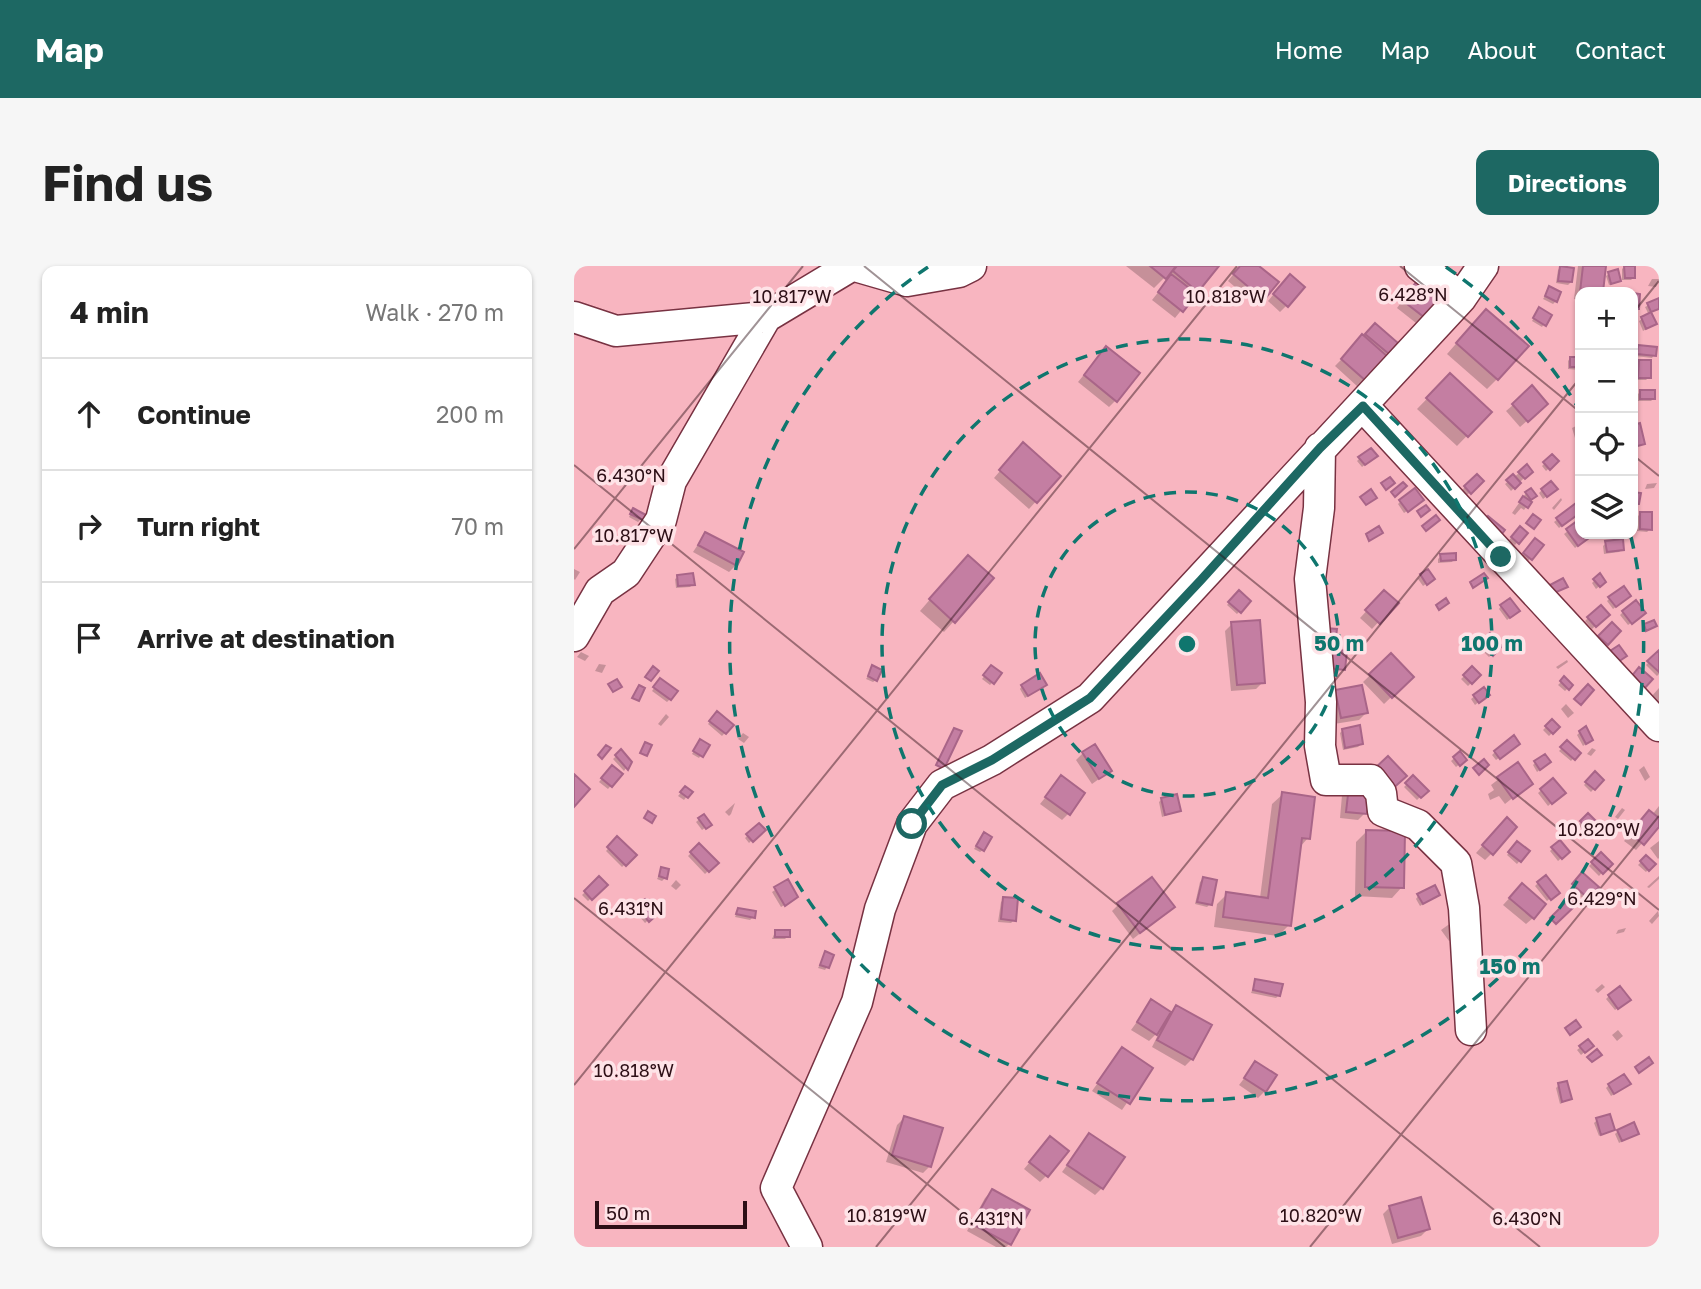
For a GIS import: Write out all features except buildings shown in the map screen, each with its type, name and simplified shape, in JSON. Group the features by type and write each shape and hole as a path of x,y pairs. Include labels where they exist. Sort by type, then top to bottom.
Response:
{"street":[{"path":"574,317 616,331 766,317 853,266 907,281 959,272 971,266"},
{"path":"1420,266 1461,298"},
{"path":"807,1247 776,1188 857,1002 880,909 912,824 942,785 992,760 1090,698 1320,448 1363,406 1461,298 1483,266"},
{"path":"574,636 600,591 626,573 661,520 671,481 766,317"},
{"path":"1363,406 1659,726"},
{"path":"1320,448 1318,508 1310,579 1321,702 1320,746 1326,780 1371,780 1381,793 1383,811 1418,825 1456,863 1468,951 1471,1030"}],"route":[{"path":"912,824 942,785 992,760 1090,698 1320,448 1363,406 1501,557"}]}
